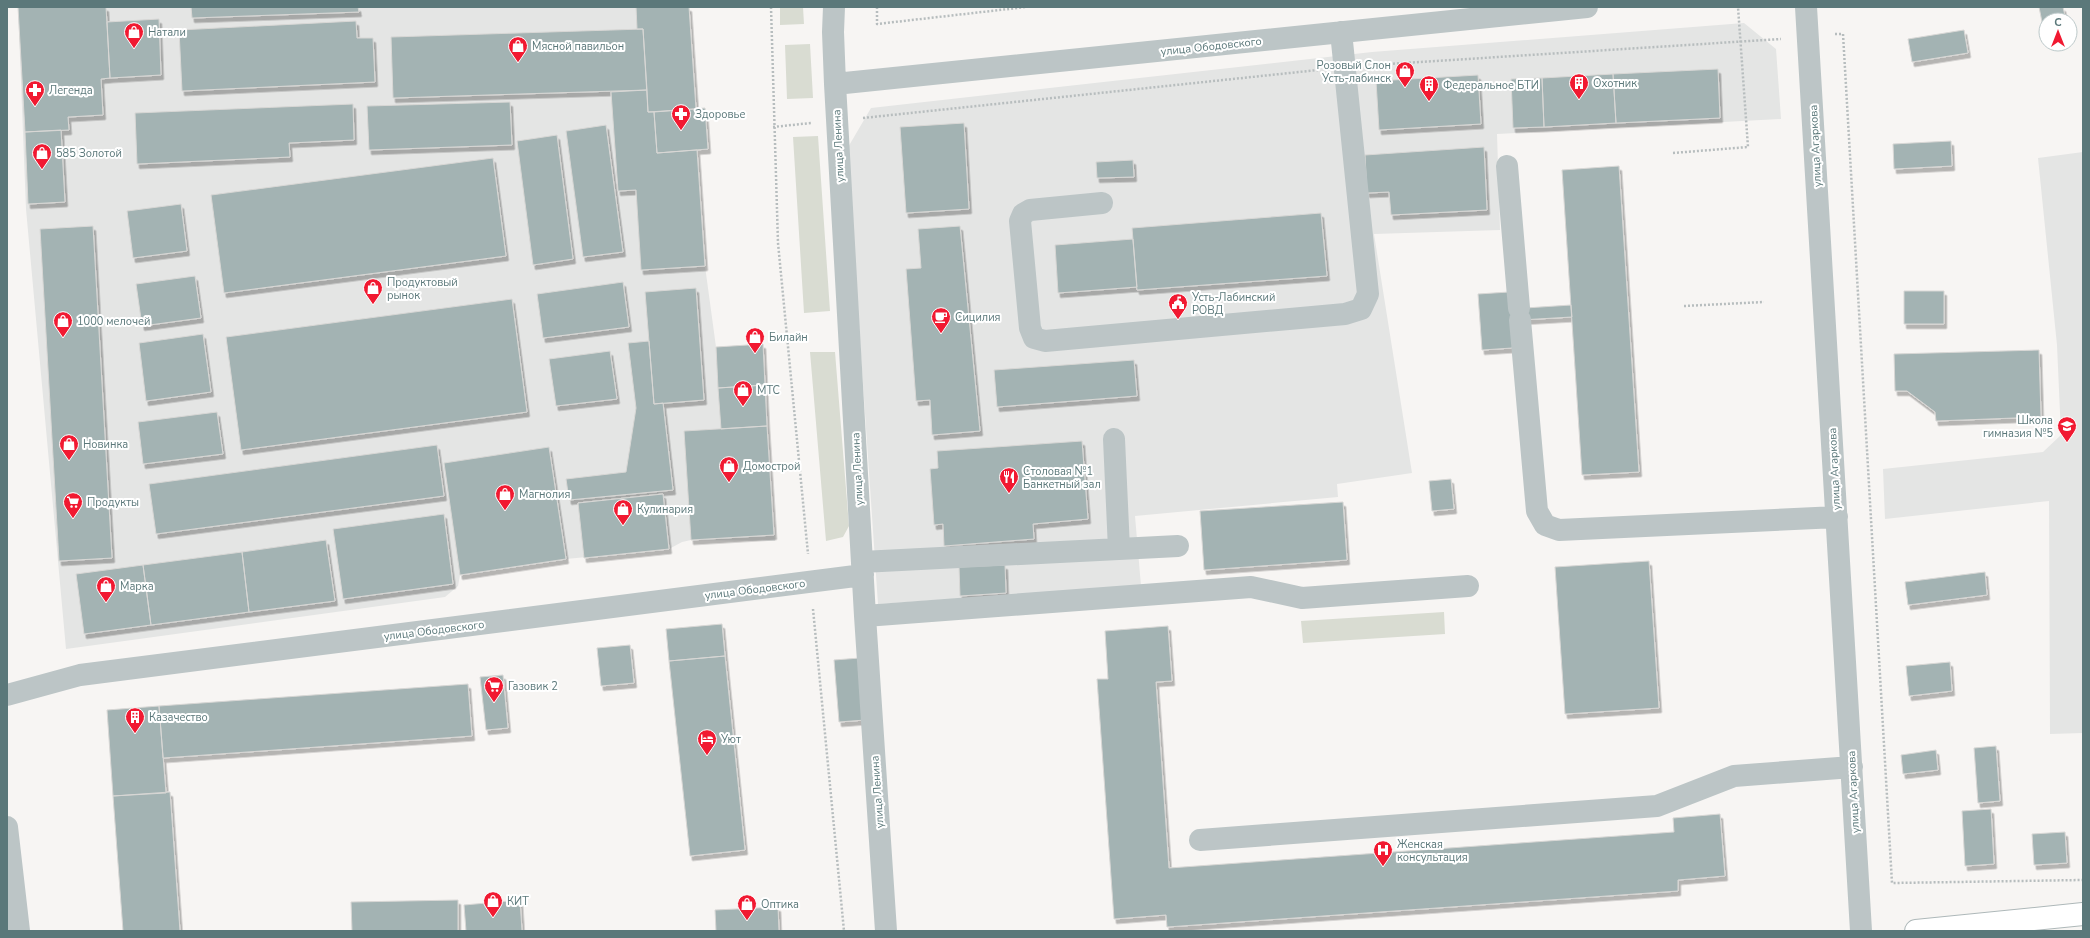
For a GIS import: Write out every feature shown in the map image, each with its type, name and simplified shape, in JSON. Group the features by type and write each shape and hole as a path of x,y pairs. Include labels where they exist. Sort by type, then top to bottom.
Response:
{"main road":[{"path":"1916,931 1959,928 2083,914"}],"street":[{"name":"улица Ленина","path":"834,7 833,32 837,120 865,616 886,931"},
{"name":"улица Ободовского","path":"835,84 1587,7"},
{"name":"улица Агаркова","path":"1806,7 1861,931"},
{"path":"1102,203 1030,210 1023,214 1020,221 1030,328 1034,338 1045,341 1345,314 1360,309 1368,294 1341,32"},
{"path":"1507,166 1537,511 1545,525 1559,530 1837,517"},
{"path":"1114,439 1119,549"},
{"name":"улица Ободовского","path":"7,695 80,675 810,582 863,568 1178,546"},
{"path":"865,616 1251,587 1302,598 1468,586"},
{"path":"1200,840 1643,808 1657,806 1734,776 1852,767"},
{"path":"7,827 19,931"}],"path":[{"path":"771,7 773,127 778,243 844,931"},
{"path":"877,7 877,24 1026,7"},
{"path":"1673,153 1748,147 1738,7"},
{"path":"773,127 1407,61 1740,42 1843,34 1892,883 2083,880"},
{"path":"1684,306 1764,302"}],"shaded area":[{"name":"Продуктовый рынок","path":"18,7 689,7 696,109 705,108 708,149 697,150 705,266 716,347 763,344 775,541 691,540 682,542 669,549 566,559 460,575 458,586 445,597 66,649 26,209"},
{"path":"780,7 803,7 804,24 780,25"},
{"path":"1744,23 1776,49 1781,119 1497,134 1500,230 1374,234 1412,473 1337,484 1338,497 1135,516 1141,586 878,604 847,149 871,108 1372,52"},
{"path":"810,44 813,98 787,99 785,45"},
{"path":"818,136 830,311 804,313 793,137"},
{"name":"Школа гимназия №5","path":"2083,152 2083,733 2050,734 2049,501 1885,519 1883,469 2043,452 2061,435 2057,345 2038,158"},
{"path":"810,352 835,352 849,526 843,537 826,541"},
{"path":"1444,612 1445,634 1303,643 1301,621"}],"building":[{"path":"18,7 106,7 110,78 101,79 103,115 68,117 69,130 25,132"},
{"path":"191,7 358,7 359,12 192,18"},
{"path":"636,7 689,7 696,109 648,112 643,29 637,29"},
{"path":"2039,7 2063,7 2064,12 2040,12"},
{"name":"Натали","path":"159,19 161,75 110,78 107,22"},
{"path":"356,21 357,38 373,38 375,82 182,91 179,30"},
{"name":"Мясной павильон","path":"643,29 647,90 393,98 391,37"},
{"path":"1964,30 1968,53 1912,62 1908,39"},
{"path":"1718,69 1720,118 1616,123 1613,74"},
{"name":"Охотник","path":"1613,74 1616,123 1544,127 1542,78"},
{"name":"Федеральное БТИ","path":"1478,75 1481,124 1379,130 1376,81"},
{"path":"1542,78 1544,127 1513,128 1511,79"},
{"path":"647,90 648,112 654,112 657,153 697,150 705,266 641,270 636,190 618,191 611,92"},
{"path":"510,102 512,145 369,150 367,106"},
{"path":"353,104 354,140 289,143 290,157 137,164 135,113"},
{"name":"Здоровье","path":"705,108 708,149 657,153 654,112"},
{"path":"964,123 969,209 906,213 900,127"},
{"path":"606,125 623,252 583,257 566,131"},
{"path":"61,130 65,202 28,204 25,132"},
{"path":"557,135 573,259 533,265 517,141"},
{"path":"1951,141 1952,166 1894,169 1893,144"},
{"path":"1484,147 1487,210 1391,215 1389,192 1367,193 1365,155"},
{"path":"493,158 506,256 224,293 211,195"},
{"path":"1133,160 1134,177 1097,178 1096,162"},
{"path":"1619,166 1639,472 1582,475 1562,170"},
{"path":"181,204 187,251 133,258 127,211"},
{"path":"1321,213 1327,276 1137,290 1132,228"},
{"path":"93,226 112,558 59,561 40,229"},
{"name":"Сицилия","path":"960,226 980,431 932,435 930,400 916,401 906,269 921,268 918,229"},
{"path":"1133,239 1137,287 1058,293 1055,245"},
{"path":"195,276 201,318 142,326 136,284"},
{"path":"623,282 629,327 543,338 537,294"},
{"path":"696,288 704,400 654,404 645,292"},
{"path":"1904,291 1944,291 1944,324 1904,324"},
{"path":"1509,292 1510,309 1571,305 1572,317 1520,320 1512,348 1482,350 1478,294"},
{"path":"512,299 527,412 241,450 226,337"},
{"path":"203,334 211,392 146,401 139,343"},
{"path":"649,341 654,404 663,403 673,490 569,500 566,479 626,472 636,408 628,343"},
{"path":"763,344 765,385 718,388 716,347"},
{"path":"2039,350 2041,417 1936,421 1935,412 1907,391 1895,391 1894,354"},
{"path":"610,351 617,399 556,406 549,359"},
{"path":"1134,360 1137,396 997,407 994,370"},
{"name":"МТС","path":"765,385 767,426 721,429 718,388"},
{"path":"217,412 223,454 143,464 138,422"},
{"name":"Домострой","path":"767,426 774,535 691,540 684,431"},
{"name":"Столовая №1 Банкетный зал","path":"1082,441 1088,519 1033,524 1034,539 944,546 943,524 934,525 930,469 938,468 937,451"},
{"path":"437,445 444,496 156,534 149,484"},
{"name":"Магнолия","path":"549,447 566,559 460,575 444,463"},
{"path":"1451,479 1454,509 1432,511 1429,481"},
{"name":"Кулинария","path":"663,494 669,549 584,558 578,503"},
{"path":"1343,502 1347,560 1204,570 1200,511"},
{"path":"444,514 453,584 343,599 333,529"},
{"path":"326,540 335,601 249,612 242,552"},
{"path":"242,552 249,612 151,625 143,565"},
{"path":"1649,561 1659,708 1565,714 1555,567"},
{"path":"143,565 151,625 84,634 76,574"},
{"path":"1005,565 1006,593 960,596 959,567"},
{"path":"1985,572 1987,595 1908,605 1905,582"},
{"path":"722,624 725,656 669,661 666,629"},
{"path":"1168,626 1172,681 1156,682 1169,868 1674,832 1673,818 1720,814 1725,876 1678,880 1678,891 1167,927 1166,915 1114,919 1097,679 1108,679 1105,631"},
{"path":"630,645 634,683 601,686 597,648"},
{"name":"Уют","path":"725,656 745,850 690,856 669,661"},
{"path":"860,658 865,720 839,722 834,660"},
{"path":"1950,662 1952,691 1909,696 1906,666"},
{"name":"Газовик 2","path":"503,675 508,728 486,730 480,677"},
{"path":"468,684 472,736 163,758 159,706"},
{"name":"Казачество","path":"159,706 166,793 113,796 107,710"},
{"path":"1996,746 2000,801 1978,803 1974,748"},
{"path":"1936,750 1938,770 1903,774 1901,755"},
{"path":"170,792 180,931 123,931 113,796"},
{"path":"1991,809 1994,864 1965,866 1962,811"},
{"path":"2065,832 2067,863 2034,865 2032,834"},
{"path":"458,900 458,931 352,931 351,902"},
{"name":"КИТ","path":"520,900 522,931 466,931 464,905"},
{"name":"Оптика","path":"778,907 779,931 716,931 715,910"}],"place":[{"name":"Натали","path":"134,49"},
{"name":"Мясной павильон","path":"518,63"},
{"name":"Розовый Слон Усть-лабинск","path":"1405,88"},
{"name":"Охотник","path":"1579,100"},
{"name":"Федеральное БТИ","path":"1429,102"},
{"name":"Легенда","path":"35,107"},
{"name":"Здоровье","path":"681,131"},
{"name":"585 Золотой","path":"42,170"},
{"name":"Продуктовый рынок","path":"373,305"},
{"name":"Усть-Лабинский РОВД","path":"1178,320"},
{"name":"Сицилия","path":"941,334"},
{"name":"1000 мелочей","path":"63,338"},
{"name":"Билайн","path":"755,354"},
{"name":"МТС","path":"743,407"},
{"name":"Школа гимназия №5","path":"2067,443"},
{"name":"Новинка","path":"69,461"},
{"name":"Домострой","path":"729,483"},
{"name":"Столовая №1 Банкетный зал","path":"1009,494"},
{"name":"Магнолия","path":"505,511"},
{"name":"Продукты","path":"73,519"},
{"name":"Кулинария","path":"623,526"},
{"name":"Марка","path":"106,603"},
{"name":"Газовик 2","path":"494,703"},
{"name":"Казачество","path":"135,734"},
{"name":"Уют","path":"707,756"},
{"name":"Женская консультация","path":"1383,867"},
{"name":"КИТ","path":"493,918"},
{"name":"Оптика","path":"747,921"}]}
